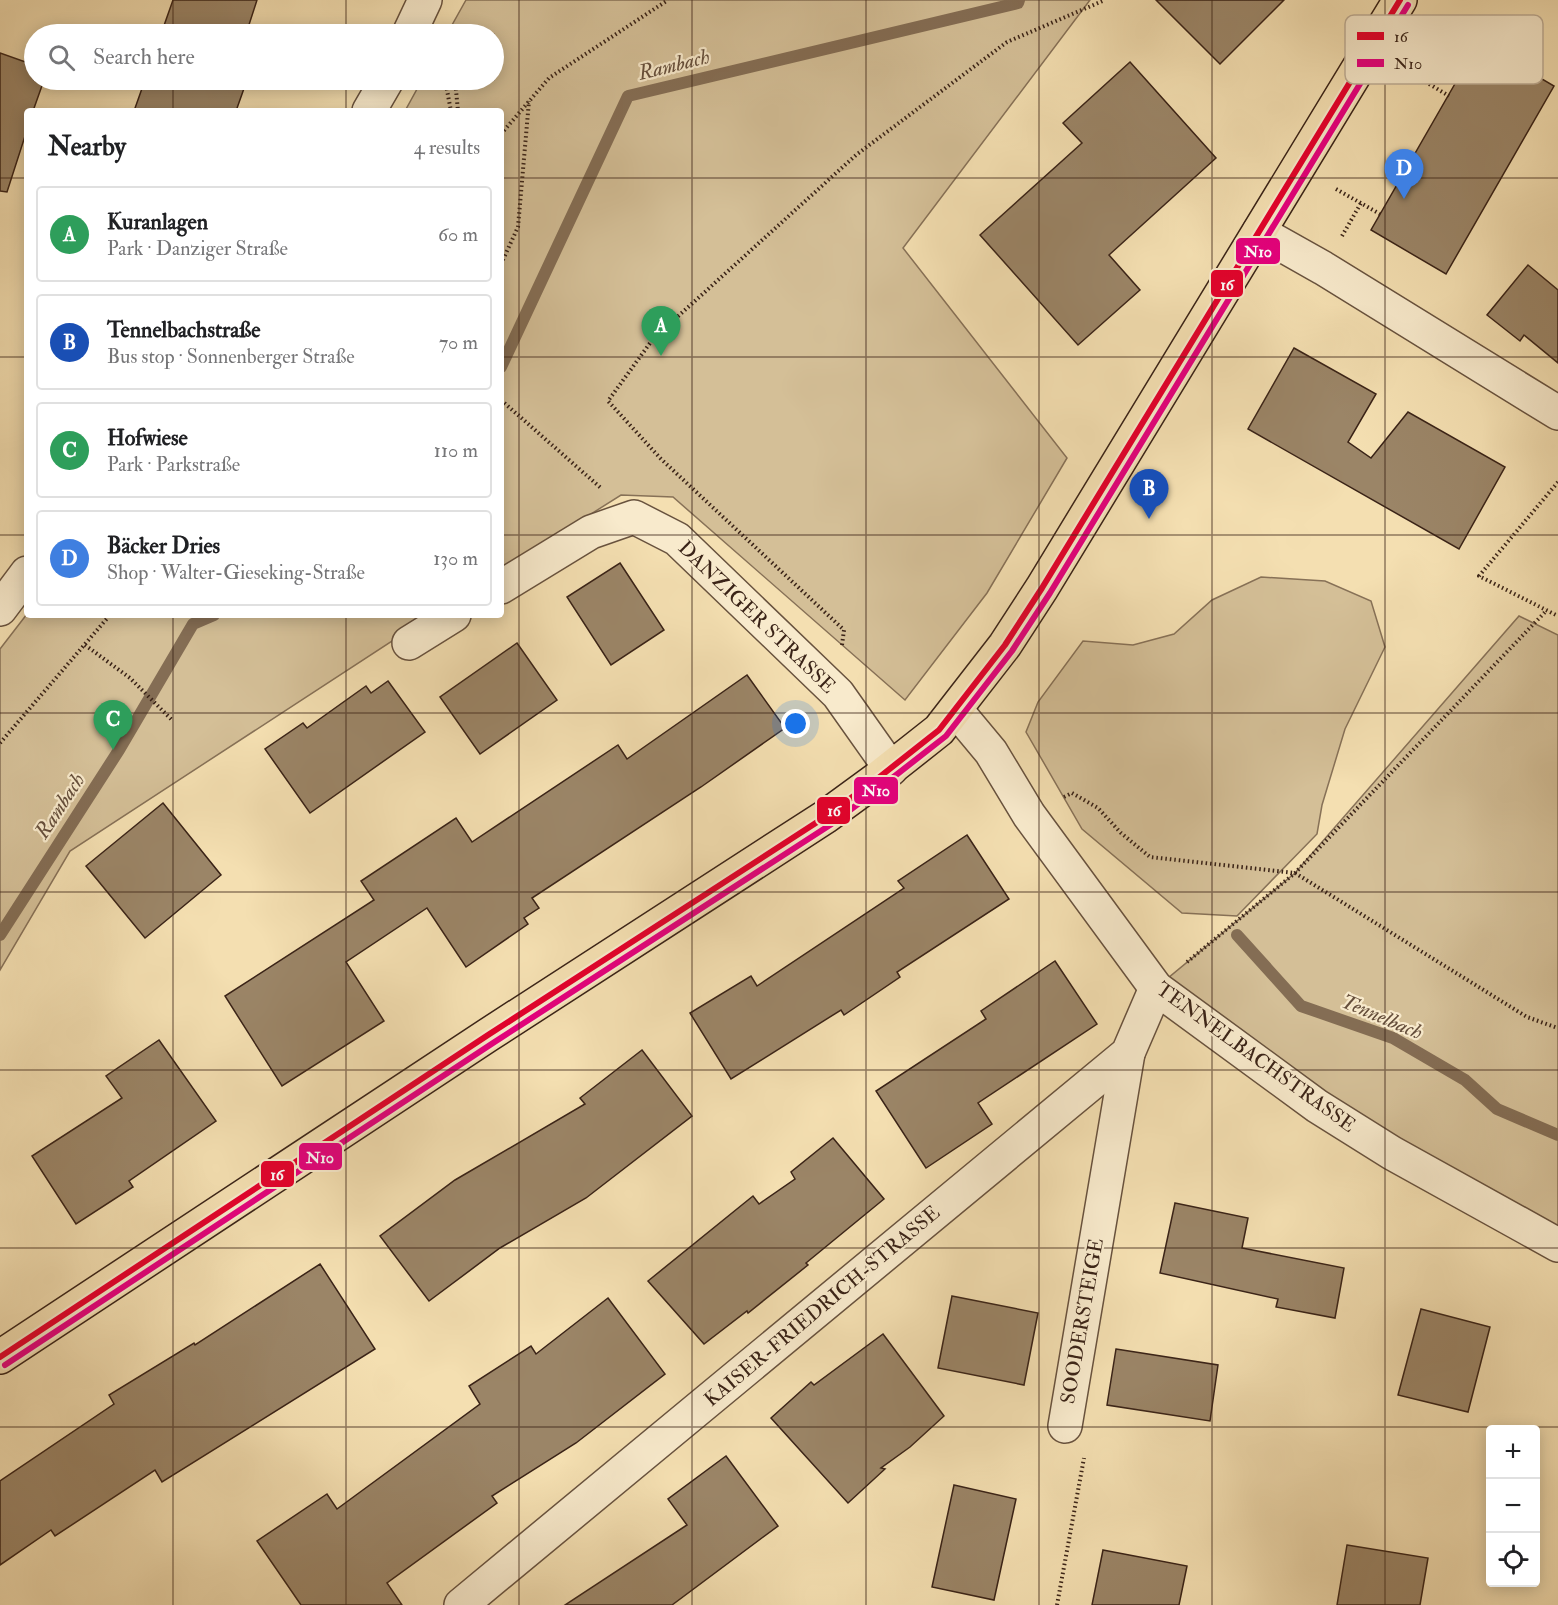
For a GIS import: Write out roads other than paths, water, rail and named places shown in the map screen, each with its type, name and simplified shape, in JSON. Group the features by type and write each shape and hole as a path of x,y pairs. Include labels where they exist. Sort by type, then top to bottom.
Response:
{"main road":[{"path":"1391,15 1400,0"},
{"path":"0,1357 488,1035 825,818 939,730 1005,645 1042,588 1349,84"}],"street":[{"path":"414,24 425,0"},
{"path":"371,108 381,90"},
{"path":"1259,232 1333,274 1558,413"},
{"name":"DANZIGER STRASSE","path":"504,585 591,532 634,517 677,539 838,694 891,769"},
{"path":"0,609 24,577"},
{"path":"409,643 449,618"},
{"name":"TENNELBACHSTRASSE","path":"956,710 991,752 1029,815 1156,987 1317,1106 1392,1153 1558,1245"},
{"name":"KAISER-FRIEDRICH-STRASSE","path":"461,1605 1128,1053 1156,987"},
{"name":"SOODERSTEIGE","path":"1065,1425 1128,1053"}],"waterway":[{"name":"Rambach","path":"504,361 628,96 1018,3 1019,0"},
{"name":"Rambach","path":"0,935 119,750 193,624 207,618"},
{"name":"Tennelbach","path":"1237,935 1301,1006 1393,1038 1465,1080 1497,1109 1558,1135"}],"place":[{"name":"Bäcker Dries","path":"1404,199"},
{"name":"Kuranlagen","path":"661,356"},
{"name":"Tennelbachstraße","path":"1149,519"},
{"name":"Hofwiese","path":"113,750"}]}
